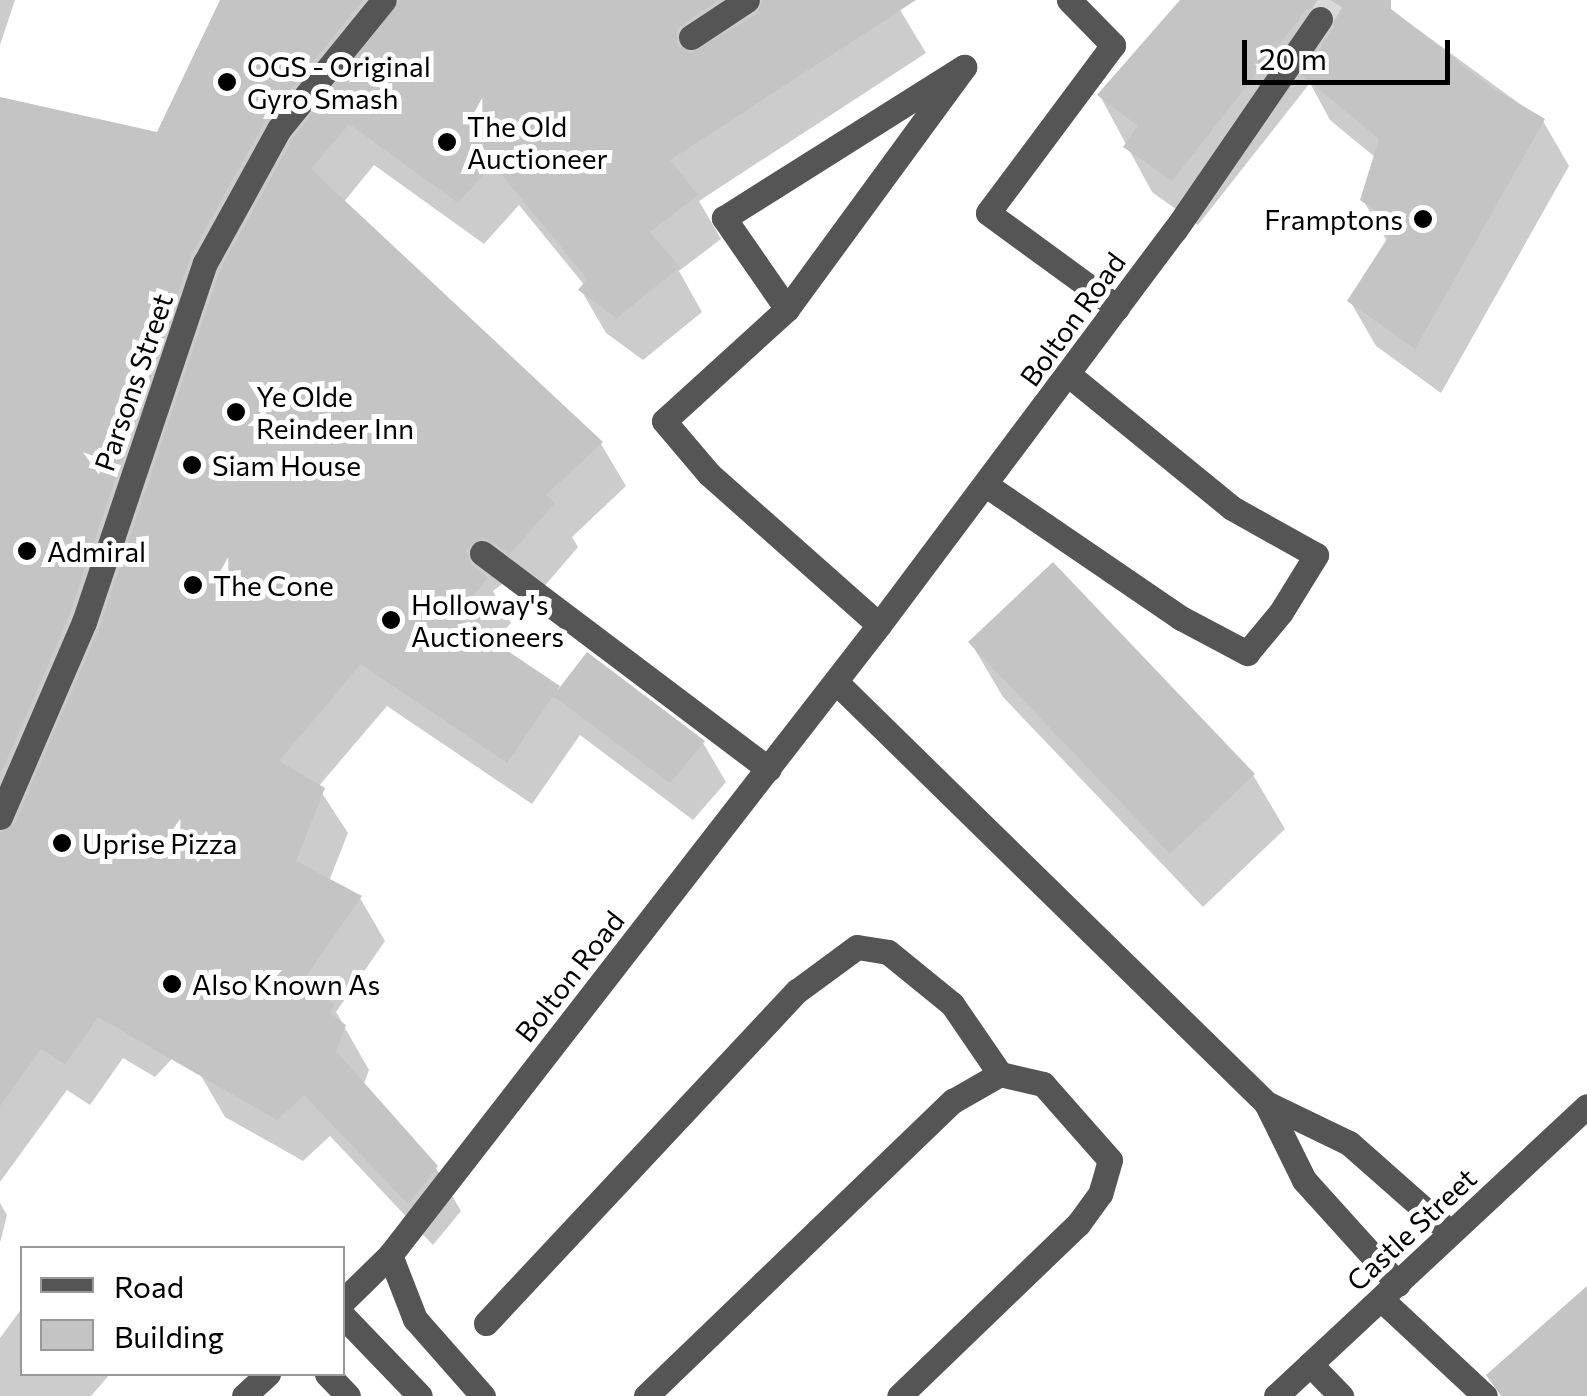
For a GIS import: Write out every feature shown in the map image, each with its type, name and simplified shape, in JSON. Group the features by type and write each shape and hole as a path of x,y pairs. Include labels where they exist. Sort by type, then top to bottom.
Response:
{"street":[{"name":"Parsons Street","path":"0,817 84,622 205,263 279,129 384,0"},
{"path":"691,37 747,0"},
{"path":"1069,0 1113,45 988,214 1118,307"},
{"name":"Bolton Road","path":"345,1299 390,1255 986,485 1175,230 1320,18"},
{"path":"787,308 724,218 964,67 787,308 664,421 709,474 879,625"},
{"path":"986,485 1181,618 1247,653 1281,612 1316,555 1232,508 1068,376"},
{"path":"482,553 768,769"},
{"path":"836,682 1266,1103 1349,1143 1450,1232"},
{"path":"486,1323 797,991 857,947 888,952 952,1004 1000,1074 1043,1084 1082,1123 1110,1160 1100,1194 1078,1224 899,1396"},
{"path":"646,1396 953,1101 1000,1074"},
{"path":"1266,1103 1304,1180 1389,1291 1485,1396"},
{"name":"Castle Street","path":"1276,1396 1587,1106"},
{"path":"390,1255 415,1319 483,1396"},
{"path":"345,1318 420,1396"},
{"path":"1310,1364 1341,1396"},
{"path":"244,1396 266,1376"},
{"path":"329,1376 348,1396"}],"building":[{"path":"220,0 363,0 265,121 191,255 69,616 0,776 0,97 157,132"},
{"path":"400,0 718,0 677,29 677,45 691,53 756,14 763,0 916,0 670,160 698,195 650,232 680,267 617,318 578,290 587,279 493,164 458,203 349,124 311,169 603,442 546,495 555,503 510,554 483,537 466,550 472,565 488,578 455,616 560,686 507,763 361,664 279,761 325,788 296,861 362,896 302,982 334,1004 330,1013 346,1025 336,1051 438,1166 408,1204 304,1095 277,1120 98,1017 65,1064 41,1049 0,1106 0,833 15,823 99,628 220,270 293,138"},
{"path":"1180,0 1391,0 1391,9 1488,85 1545,119 1415,349 1347,301 1396,225 1360,200 1379,139 1302,75 1334,27 1330,6 1307,9 1172,181 1123,147 1138,126 1097,95"},
{"path":"1053,562 1255,774 1170,854 968,642"},
{"name":"Holloway's Auctioneers","path":"587,652 705,741 670,783 553,696"},
{"path":"1587,1286 1587,1396 1501,1396 1486,1375"}],"tunnel":[{"path":"1320,19 1332,0"}],"place":[{"name":"OGS - Original Gyro Smash","path":"227,82"},
{"name":"The Old Auctioneer","path":"447,142"},
{"name":"Framptons","path":"1423,219"},
{"name":"Ye Olde Reindeer Inn","path":"236,412"},
{"name":"Siam House","path":"192,465"},
{"name":"Admiral","path":"27,551"},
{"name":"The Cone","path":"193,585"},
{"name":"Holloway's Auctioneers","path":"391,620"},
{"name":"Uprise Pizza","path":"62,843"},
{"name":"Also Known As","path":"172,984"}]}
